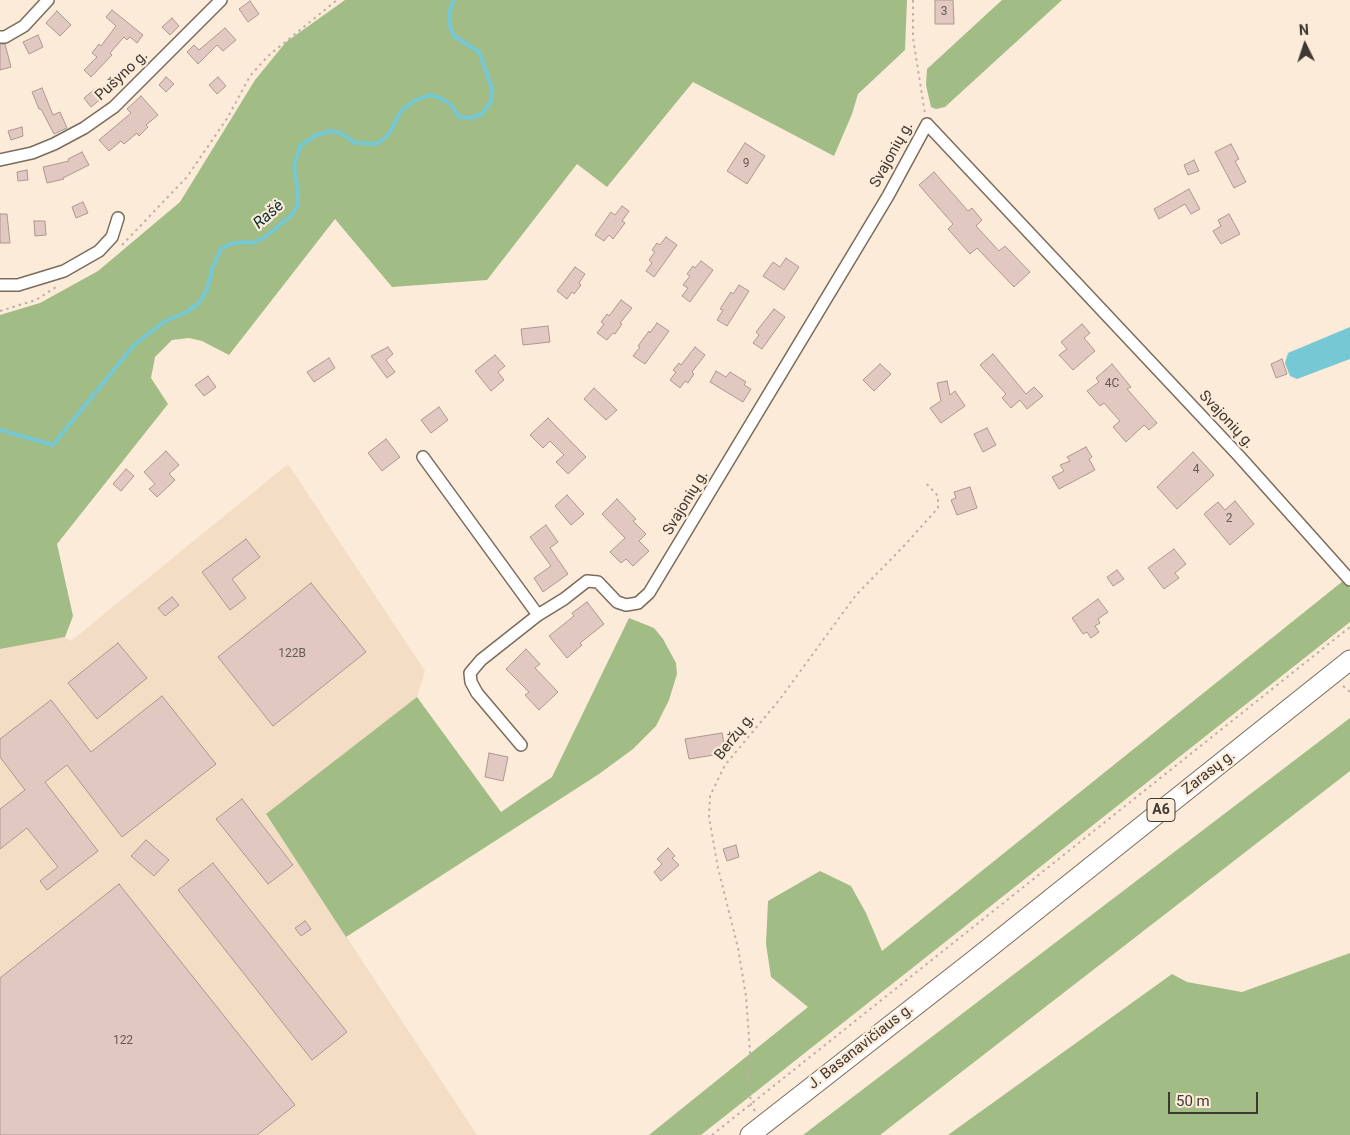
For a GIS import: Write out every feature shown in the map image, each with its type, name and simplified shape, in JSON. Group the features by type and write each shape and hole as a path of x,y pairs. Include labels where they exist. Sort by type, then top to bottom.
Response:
{"highway":[{"name":"Zarasų g.","path":"974,960 1350,660"},
{"name":"J. Basanavičiaus g.","path":"757,1129 974,960"}],"street":[{"path":"0,38 24,26 48,0"},
{"name":"Pušyno g.","path":"0,160 54,144 84,128 114,107 221,0"},
{"name":"Svajonių g.","path":"521,745 477,693 471,682 470,673 481,660 538,615 564,599 587,581 598,582 617,602 626,605 638,603 649,593 882,204 927,124 1239,456 1350,580"},
{"path":"0,286 18,285 64,271 99,251 112,237 118,218"},
{"path":"423,457 538,615"}],"path":[{"path":"118,248 187,177 228,117 250,76 268,56 337,0"},
{"path":"913,0 913,38 927,124"},
{"path":"0,311 36,300 60,285"},
{"name":"Beržų g.","path":"751,1105 746,996 738,948 718,868 709,817 710,796 725,766 780,699 856,595 938,508 938,496 925,482"},
{"path":"712,1135 1350,627"},
{"path":"751,1105 757,1129"}],"shaded area":[{"path":"288,464 425,671 417,697 266,815 477,1135 0,1135 0,649 65,637 71,641"}],"green space":[{"path":"345,0 907,0 905,50 858,94 852,114 834,156 693,82 607,187 577,164 487,280 392,287 335,219 229,355 202,341 189,338 172,340 155,357 151,378 168,404 57,544 73,616 65,637 0,649 0,315 40,303 98,271 180,202 255,80 286,42"},
{"path":"1002,0 1062,0 945,107 936,109 931,107 926,85 927,69"},
{"path":"1343,581 1350,588 1350,622 701,1135 649,1135 808,1007 771,977 766,944 768,901 820,871 851,886 866,913 882,951"},
{"path":"629,618 654,628 663,639 676,663 677,674 669,700 656,726 633,749 599,774 346,937 266,814 417,697 501,812 552,777"},
{"path":"1350,718 1350,771 880,1135 803,1135"},
{"path":"1350,953 1350,1135 948,1135 1172,974 1187,982 1242,992"}],"water":[{"path":"1350,327 1350,359 1297,379 1290,376 1285,363 1288,353"}],"building":[{"path":"935,0 953,0 954,24 935,24"},
{"path":"250,1 259,14 248,22 239,9"},
{"path":"112,10 143,35 137,43 130,37 127,40 124,37 110,53 112,55 91,77 84,70 97,57 92,53 99,44 101,46 116,26 106,17"},
{"path":"57,11 71,25 60,36 46,23"},
{"path":"172,18 179,26 170,35 162,27"},
{"path":"225,28 236,40 223,51 217,45 198,64 187,52 194,45 199,50"},
{"path":"38,35 43,47 29,54 23,42"},
{"path":"0,44 5,44 11,67 0,70"},
{"path":"166,77 174,84 166,92 159,85"},
{"path":"218,77 226,86 217,94 209,85"},
{"path":"42,88 53,115 60,112 67,128 54,134 41,109 39,109 32,92"},
{"path":"95,89 102,98 91,107 84,98"},
{"path":"141,96 158,115 146,125 148,127 139,136 137,133 124,144 121,141 109,151 99,140 131,113 127,109"},
{"path":"22,127 23,136 11,140 8,131"},
{"path":"745,143 765,156 747,184 727,171"},
{"path":"1231,144 1239,159 1235,161 1246,182 1234,188 1215,152"},
{"path":"82,152 89,165 64,179 47,183 43,167 69,161 68,159"},
{"path":"1194,160 1199,171 1188,175 1184,165"},
{"path":"27,170 28,180 18,181 17,172"},
{"path":"934,172 968,211 972,208 982,220 976,226 999,251 1005,246 1030,272 1014,287 977,248 970,254 948,229 953,224 919,185"},
{"path":"1189,189 1200,209 1191,214 1185,204 1159,219 1154,209"},
{"path":"83,202 88,213 76,218 72,207"},
{"path":"622,206 629,211 622,221 625,223 613,239 609,235 604,241 595,235 611,212 615,215"},
{"path":"0,214 7,214 10,243 0,243"},
{"path":"1229,214 1240,234 1221,244 1213,231 1221,226 1218,220"},
{"path":"34,221 45,221 46,235 35,236"},
{"path":"666,237 677,245 654,277 646,271 652,263 649,260 655,252 652,250 657,243 660,245"},
{"path":"786,258 799,267 784,290 763,276 773,262 780,267"},
{"path":"701,261 713,270 690,302 682,296 688,288 683,285 690,276 687,274 693,266 695,268"},
{"path":"575,267 585,274 579,283 581,285 567,299 557,291"},
{"path":"739,285 749,291 727,326 717,320 723,310 720,309 731,292 733,294"},
{"path":"621,300 632,308 620,323 622,324 615,334 613,333 607,340 597,333 604,324 601,322 607,314 609,316"},
{"path":"774,309 785,317 762,349 753,343 759,335 756,332"},
{"path":"657,323 669,331 645,364 633,356 640,347 638,346"},
{"path":"1082,324 1090,333 1084,338 1095,351 1073,370 1059,355 1067,349 1061,342"},
{"path":"548,326 550,342 523,345 521,329"},
{"path":"388,347 393,354 386,360 395,372 387,378 371,356"},
{"path":"695,347 705,355 692,372 694,374 688,383 685,381 680,388 670,380 676,372 673,370 679,363 681,365"},
{"path":"993,354 1026,394 1034,387 1043,396 1027,409 1020,400 1011,408 1002,398 1006,394 980,365"},
{"path":"495,355 505,366 498,372 504,380 491,391 475,371"},
{"path":"329,358 335,368 314,382 307,372"},
{"path":"1282,359 1287,374 1276,378 1271,364"},
{"path":"880,364 891,374 874,391 863,380"},
{"path":"1112,364 1131,387 1127,389 1157,423 1149,430 1144,425 1126,442 1113,427 1120,421 1104,403 1100,406 1087,391 1099,382 1096,378"},
{"path":"716,371 726,377 730,372 746,382 744,385 751,389 743,402 710,382"},
{"path":"208,376 216,387 204,396 195,385"},
{"path":"947,381 950,395 955,391 965,406 941,423 930,408 941,401 937,383"},
{"path":"594,388 617,410 606,420 584,399"},
{"path":"439,407 448,420 431,433 421,420"},
{"path":"548,418 586,457 568,474 556,462 564,455 550,441 543,448 530,435"},
{"path":"987,428 996,445 983,452 974,434"},
{"path":"386,439 400,457 382,471 368,453"},
{"path":"1086,447 1092,457 1089,459 1095,470 1059,489 1052,477 1064,471 1060,465 1070,461 1067,457"},
{"path":"166,451 179,465 169,474 175,480 157,497 149,489 155,484 144,472"},
{"path":"1193,452 1214,475 1177,509 1157,487"},
{"path":"126,469 134,476 121,491 113,484"},
{"path":"970,487 977,508 957,515 951,500 956,498 954,492"},
{"path":"567,495 584,514 571,525 555,506"},
{"path":"617,499 636,519 633,521 646,534 639,541 649,551 633,566 626,559 621,563 610,552 625,538 602,514"},
{"path":"1235,501 1254,524 1230,545 1204,514 1218,502 1225,510"},
{"path":"546,525 558,542 550,548 568,574 543,592 534,578 551,566 530,537"},
{"path":"246,539 260,557 232,579 246,598 230,610 202,572"},
{"path":"1174,549 1186,564 1175,573 1179,578 1164,589 1148,568"},
{"path":"1117,570 1124,579 1113,586 1107,577"},
{"path":"311,583 366,652 273,726 218,657"},
{"path":"172,597 179,605 165,616 158,608"},
{"path":"1098,599 1108,612 1098,619 1100,623 1095,626 1099,632 1091,638 1087,632 1083,634 1072,618"},
{"path":"587,602 604,624 580,643 582,645 567,658 549,636 574,616 572,613"},
{"path":"118,643 147,678 97,719 68,683"},
{"path":"526,649 540,664 535,668 558,692 539,710 525,695 529,692 506,669"},
{"path":"162,696 216,764 122,837 67,765 45,782 98,851 47,890 40,881 58,867 27,828 0,849 0,809 25,790 0,757 0,739 51,700 91,752"},
{"path":"722,733 726,753 689,759 685,739"},
{"path":"489,753 508,757 503,781 485,777"},
{"path":"242,799 293,865 268,884 216,819"},
{"path":"146,840 169,860 154,876 131,856"},
{"path":"736,845 739,857 727,861 723,849"},
{"path":"668,848 675,856 672,858 679,865 661,881 654,872 662,864 657,859"},
{"path":"213,863 347,1032 312,1060 178,890"},
{"path":"119,884 295,1105 257,1135 0,1135 0,978"},
{"path":"305,921 311,929 301,936 295,928"}],"waterway":[{"name":"Rašė","path":"0,430 53,445 134,345 165,321 185,313 198,304 207,290 213,266 221,249 230,244 252,243 264,238 293,214 298,204 294,166 300,146 316,135 330,131 341,133 355,143 377,144 389,134 401,111 414,101 429,95 441,98 452,106 459,117 470,118 482,114 492,100 491,85 479,52 454,36 450,27 449,13 454,0"}]}
